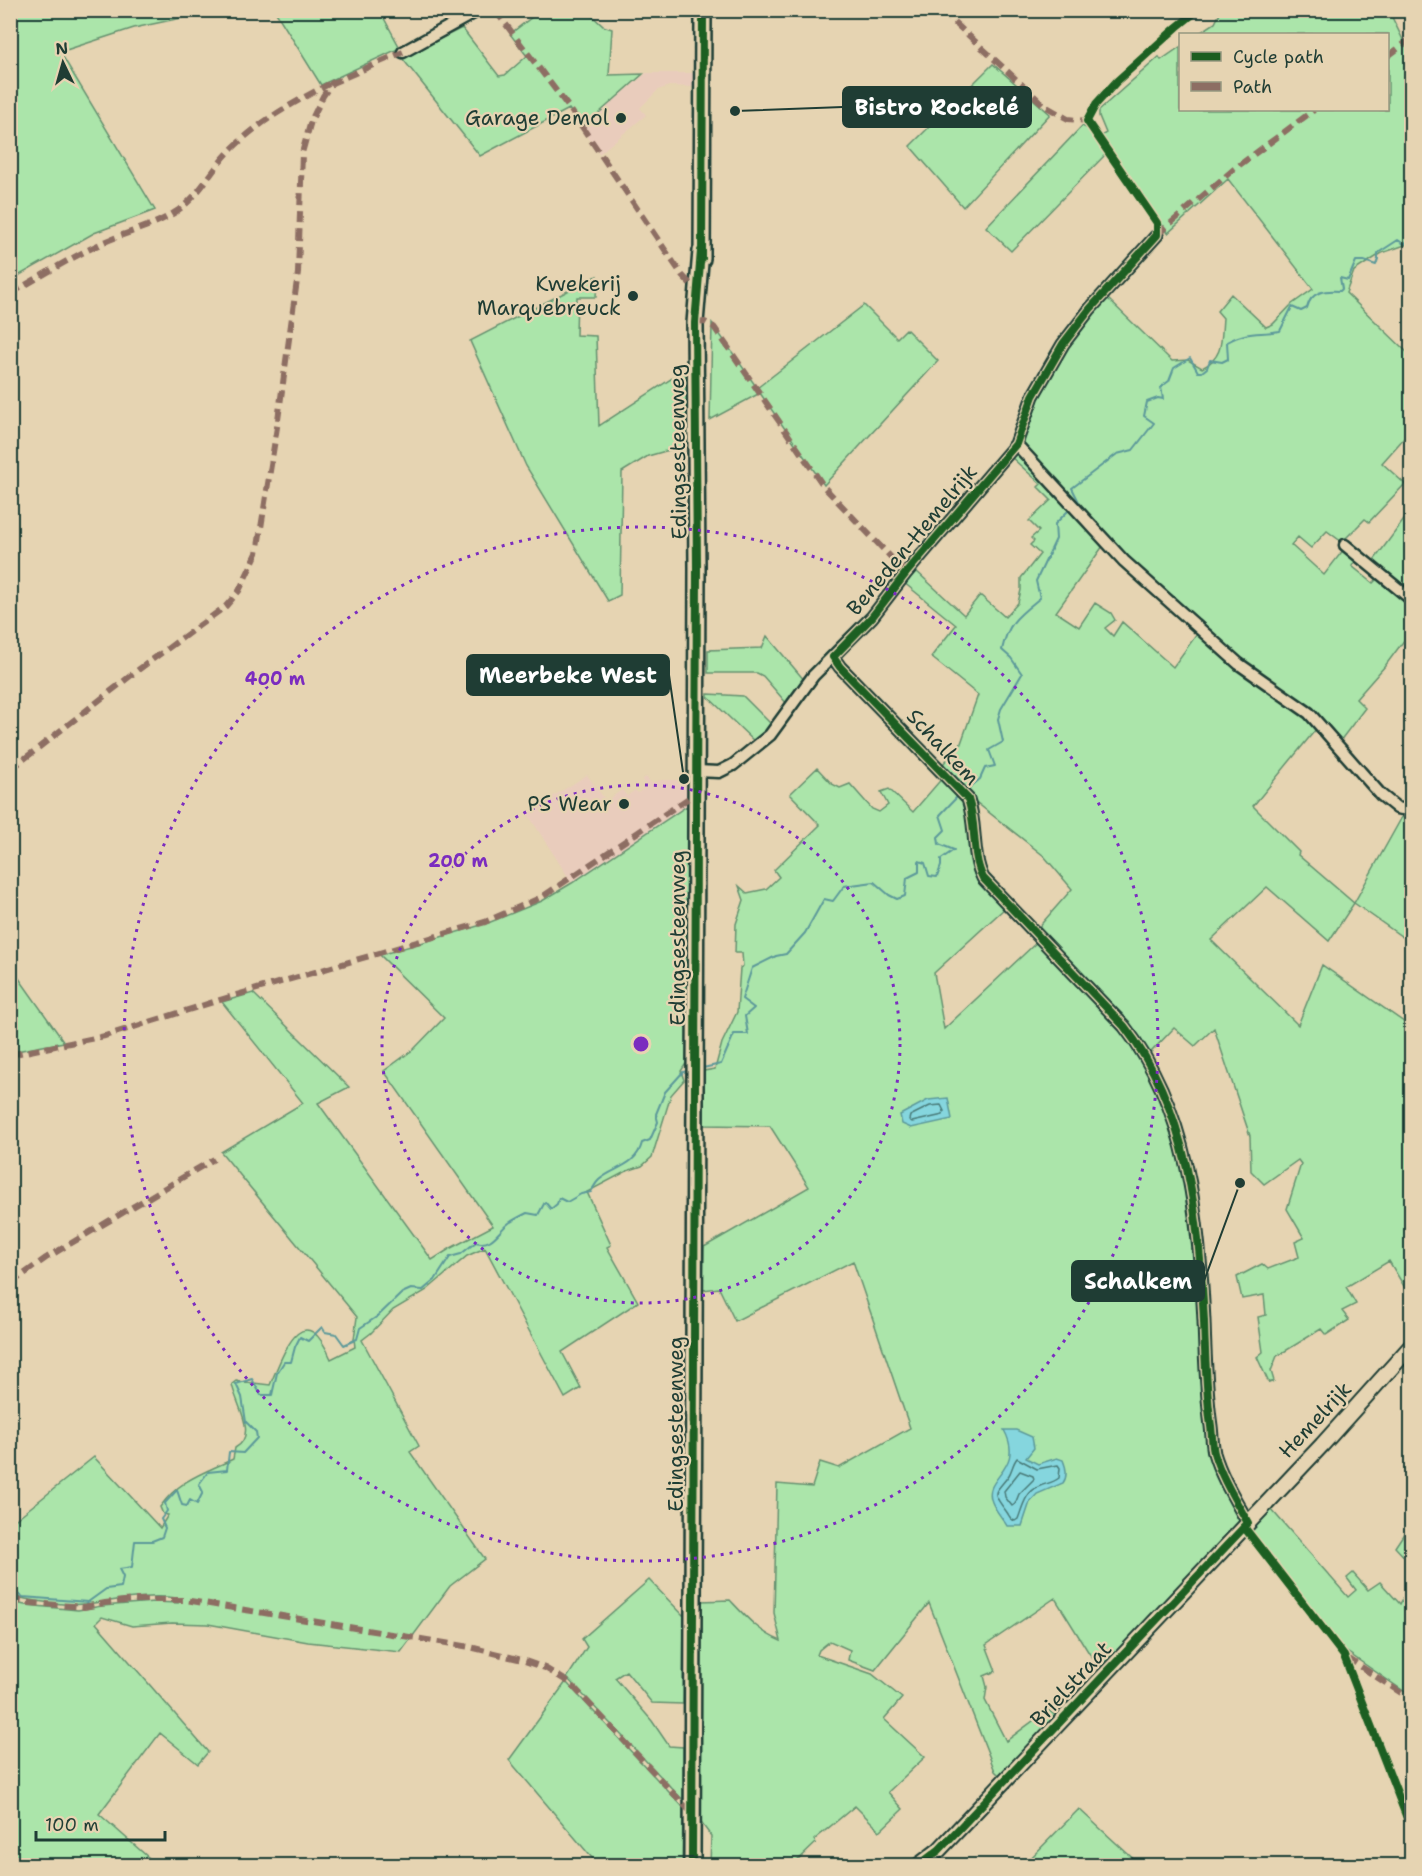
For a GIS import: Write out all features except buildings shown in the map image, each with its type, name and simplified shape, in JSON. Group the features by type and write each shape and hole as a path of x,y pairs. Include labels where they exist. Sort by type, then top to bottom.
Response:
{"main road":[{"name":"Edingsesteenweg","path":"692,1866 697,501 694,324 701,250 703,10"}],"street":[{"path":"403,52 479,10"},
{"path":"1157,235 1090,309 1063,344 1033,396 1016,444 1124,561 1239,664 1306,710 1381,795 1397,808 1412,811"},
{"name":"Beneden-Hemelrijk","path":"696,771 719,772 733,765 770,735 813,676 872,617 1016,444"},
{"path":"1345,545 1412,600"},
{"name":"Schalkem","path":"833,657 840,667 968,799 973,812 978,868 983,878 1124,1026 1137,1042 1157,1079 1182,1148 1198,1237 1205,1363 1214,1453 1248,1523"},
{"name":"Hemelrijk","path":"1248,1523 1412,1345"},
{"name":"Brielstraat","path":"918,1866 939,1850 1248,1523"}],"shaded area":[{"path":"646,73 694,73 694,87 669,86 658,90 640,108 646,115 599,154 582,128"},
{"path":"587,775 606,801 622,790 627,796 635,790 638,793 646,786 642,780 646,777 651,783 662,780 688,780 687,806 572,883 527,813"}],"green space":[{"path":"11,10 214,11 134,28 60,52 155,210 94,233 11,280"},
{"path":"275,11 380,11 400,48 321,85"},
{"path":"540,11 587,11 603,26 612,29 609,75 643,74 582,128 569,109 480,156 402,58 462,28 499,76 505,75 527,56 510,34"},
{"path":"1221,11 1389,11 1406,46 1411,42 1411,243 1382,253 1354,271 1346,293 1411,356 1411,442 1405,437 1382,463 1405,484 1369,522 1365,519 1342,542 1327,531 1311,548 1298,537 1291,545 1324,575 1344,549 1356,560 1352,566 1373,583 1379,577 1411,603 1411,631 1356,699 1365,708 1340,741 1234,654 1130,561 1035,458 1022,440 1033,404 1074,334 1105,296 1172,361 1188,360 1202,368 1209,364 1218,353 1223,318 1217,311 1231,294 1266,327 1273,324 1292,304 1313,289 1228,179 1168,233 1101,136 1106,133 1099,110 1159,57 1161,60 1179,48 1179,111 1389,111 1389,33 1200,33 1215,23"},
{"path":"993,64 1050,114 963,207 910,146"},
{"path":"1082,126 1088,129 1106,154 1011,251 986,227"},
{"path":"597,276 596,297 577,297 576,335 596,336 599,426 683,371 687,373 687,445 648,456 622,472 620,595 608,601 526,466 470,341"},
{"path":"864,305 897,338 906,329 938,361 824,485 760,393 710,420 712,323 757,388"},
{"path":"1018,454 1103,546 1056,612 1079,627 1095,603 1111,613 1115,620 1105,628 1113,636 1122,622 1173,667 1197,634 1317,728 1253,806 1299,852 1298,855 1354,903 1329,941 1267,887 1211,940 1298,1025 1322,965 1411,1027 1411,1298 1389,1261 1346,1287 1356,1304 1342,1311 1349,1320 1326,1335 1321,1329 1277,1356 1271,1371 1274,1381 1269,1383 1257,1357 1263,1352 1258,1317 1266,1315 1264,1295 1242,1299 1237,1277 1262,1264 1268,1269 1299,1257 1295,1242 1304,1238 1287,1209 1301,1164 1298,1160 1264,1184 1251,1171 1250,1136 1214,1028 1195,1046 1174,1028 1151,1052 1146,1054 1036,930 1072,889 1044,856 972,799 942,765 960,746 978,695 931,657 956,625 903,582 915,570 964,615 980,595 1005,617 1018,603 1021,578 1040,554 1030,545 1034,541 1031,538 1039,531 1029,521 1051,500 1038,487 1041,484 1011,457"},
{"path":"1406,517 1411,521 1411,596 1372,563"},
{"path":"767,636 805,681 788,705 763,676 757,673 708,673 708,650 762,648"},
{"path":"708,694 743,696 772,725 755,742 708,697"},
{"path":"817,768 832,784 840,788 850,784 872,809 879,812 888,805 881,792 889,789 913,812 944,776 961,798 968,821 969,854 974,875 1005,908 934,973 944,1029 1037,942 1107,1014 1142,1060 1161,1100 1175,1142 1185,1185 1191,1228 1210,1444 1216,1466 1241,1521 1102,1668 1089,1653 1055,1598 986,1645 996,1671 984,1676 987,1687 985,1700 1006,1741 1048,1710 1057,1717 1000,1776 995,1771 929,1603 875,1670 848,1660 850,1650 830,1641 819,1650 817,1655 872,1674 902,1698 884,1719 925,1757 888,1792 903,1809 880,1831 855,1806 814,1840 816,1843 793,1865 710,1865 711,1836 702,1824 700,1816 701,1601 730,1600 759,1629 781,1641 774,1613 777,1484 812,1487 820,1462 839,1468 910,1428 853,1261 735,1321 719,1288 703,1290 704,1247 809,1187 770,1126 704,1125 704,1071 715,1069 722,1043 737,1012 740,968 743,966 742,953 735,953 736,924 744,900 739,886 747,893 766,889 779,877 774,870 820,825 790,794"},
{"path":"687,806 687,1062 681,1071 684,1080 671,1095 652,1157 642,1166 627,1171 587,1192 611,1245 607,1247 638,1302 562,1352 581,1388 565,1398 485,1248 467,1256 427,1290 393,1310 362,1340 419,1446 410,1452 485,1559 450,1586 401,1652 308,1642 208,1624 172,1623 132,1626 102,1617 96,1623 208,1752 198,1764 160,1733 99,1814 157,1865 11,1865 11,1602 78,1610 154,1602 178,1603 177,1598 154,1597 68,1604 37,1601 11,1595 11,1523 94,1457 160,1528 168,1515 163,1514 160,1507 168,1497 184,1483 233,1459 235,1448 242,1442 245,1435 244,1418 232,1384 236,1381 270,1385 288,1345 303,1330 312,1331 321,1340 331,1359 355,1347 357,1317 221,1152 303,1103 222,1002 253,993 349,1087 318,1103 432,1260 493,1226 384,1071 414,1049 444,1018 380,955 488,923 542,901"},
{"path":"1402,817 1411,823 1411,943 1354,903"},
{"path":"11,967 64,1042 11,1052"},
{"path":"1271,1509 1348,1597 1356,1590 1347,1578 1353,1573 1368,1590 1380,1582 1400,1604 1411,1583 1411,1696 1344,1650 1306,1605 1251,1529"},
{"path":"1411,1523 1411,1564 1395,1547"},
{"path":"649,1580 684,1616 683,1704 652,1703 626,1671 615,1678 652,1721 669,1746 683,1747 683,1800 567,1678 587,1647 582,1639"},
{"path":"566,1682 683,1807 682,1865 598,1865 509,1760"},
{"path":"1079,1809 1140,1865 1024,1865"}],"water":[{"path":"948,1098 952,1119 911,1128 902,1124 900,1115 928,1100"},
{"path":"1004,1430 1016,1430 1032,1437 1034,1448 1026,1458 1038,1464 1057,1458 1063,1460 1066,1469 1063,1483 1037,1494 1030,1502 1022,1526 1007,1526 993,1505 990,1493 1010,1455"}],"waterway":[{"path":"1079,502 1072,488 1117,454 1133,450 1154,423 1144,416 1147,402 1158,398 1163,399 1161,387 1169,381 1174,368 1190,358 1198,372 1202,372 1207,368 1210,360 1222,362 1228,359 1227,342 1248,334 1280,331 1292,307 1301,311 1307,308 1315,295 1340,291 1342,289 1340,278 1348,280 1356,261 1376,265 1378,253 1398,240 1404,244 1412,237"},
{"path":"969,788 980,779 985,768 995,766 989,750 1003,742 998,719 1001,709 1022,674 1002,650 1004,640 1015,620 1040,598 1036,581 1056,539 1055,524 1068,511"},
{"path":"703,1068 721,1064 734,1034 748,1034 745,1016 754,1008 742,999 752,968 776,956 786,954 805,933 824,899 833,901 844,886 874,882 897,899 905,896 907,878 919,872 919,861 925,863 929,876 937,877 941,859 954,850 939,844 938,837 945,830 940,815 957,797"},
{"path":"10,1590 23,1597 88,1602 106,1589 121,1587 123,1577 119,1569 132,1567 135,1541 152,1541 162,1537 165,1528 161,1519 167,1511 165,1503 177,1490 182,1505 187,1506 190,1500 197,1504 203,1492 199,1484 208,1472 227,1470 229,1452 243,1453 257,1438 256,1432 246,1422 242,1397 236,1384 252,1379 261,1395 272,1395 277,1373 284,1362 291,1362 300,1337 308,1341 322,1327 325,1332 336,1334 344,1345 357,1339 360,1328 378,1316 402,1293 411,1289 423,1290 435,1280 450,1257 461,1254 476,1242 491,1240 509,1223 527,1213 538,1215 545,1202 551,1209 557,1204 559,1198 567,1202 581,1194 591,1192 599,1180 629,1162 635,1157 642,1143 650,1140 658,1122 656,1114 665,1092 683,1072 688,1071"}],"marked path":[{"path":"495,10 570,109 682,275 698,292"},
{"path":"941,10 1045,106 1068,119 1087,121"},
{"path":"1389,55 1412,38"},
{"path":"10,770 138,670 226,606 239,591 257,553 277,427 298,273 302,153 311,121 332,83 403,52"},
{"path":"10,294 94,247 157,222 177,211 198,191 239,142 289,106 329,84"},
{"path":"1157,235 1234,169 1313,111"},
{"path":"695,323 705,322 714,327 825,488 906,573"},
{"path":"10,1055 105,1036 485,922 542,897 696,793"},
{"path":"10,1284 46,1258 214,1159"},
{"path":"10,1599 84,1607 133,1600 185,1600 470,1647 522,1660 545,1668 570,1683 690,1811"},
{"path":"1346,1657 1412,1700"}],"cycle path":[{"path":"702,259 703,10"},
{"path":"918,1866 939,1850 1248,1523 1225,1480 1214,1453 1207,1387 1199,1244 1194,1205 1177,1129 1163,1093 1146,1058 1124,1026 983,878 977,859 968,799 840,667 833,657 872,617 906,573 1016,444 1033,396 1063,344 1090,309 1157,235 1157,223 1087,121 1096,104 1117,81 1198,10"},
{"path":"692,1866 697,567 695,323 701,251"},
{"path":"1244,1527 1344,1656 1412,1831"}],"place":[{"name":"Bistro Rockelé","path":"735,111"},
{"name":"Garage Demol","path":"621,118"},
{"name":"Kwekerij Marquebreuck","path":"633,296"},
{"name":"Meerbeke West","path":"684,779"},
{"name":"PS Wear","path":"624,804"},
{"name":"Schalkem","path":"1240,1183"}]}
